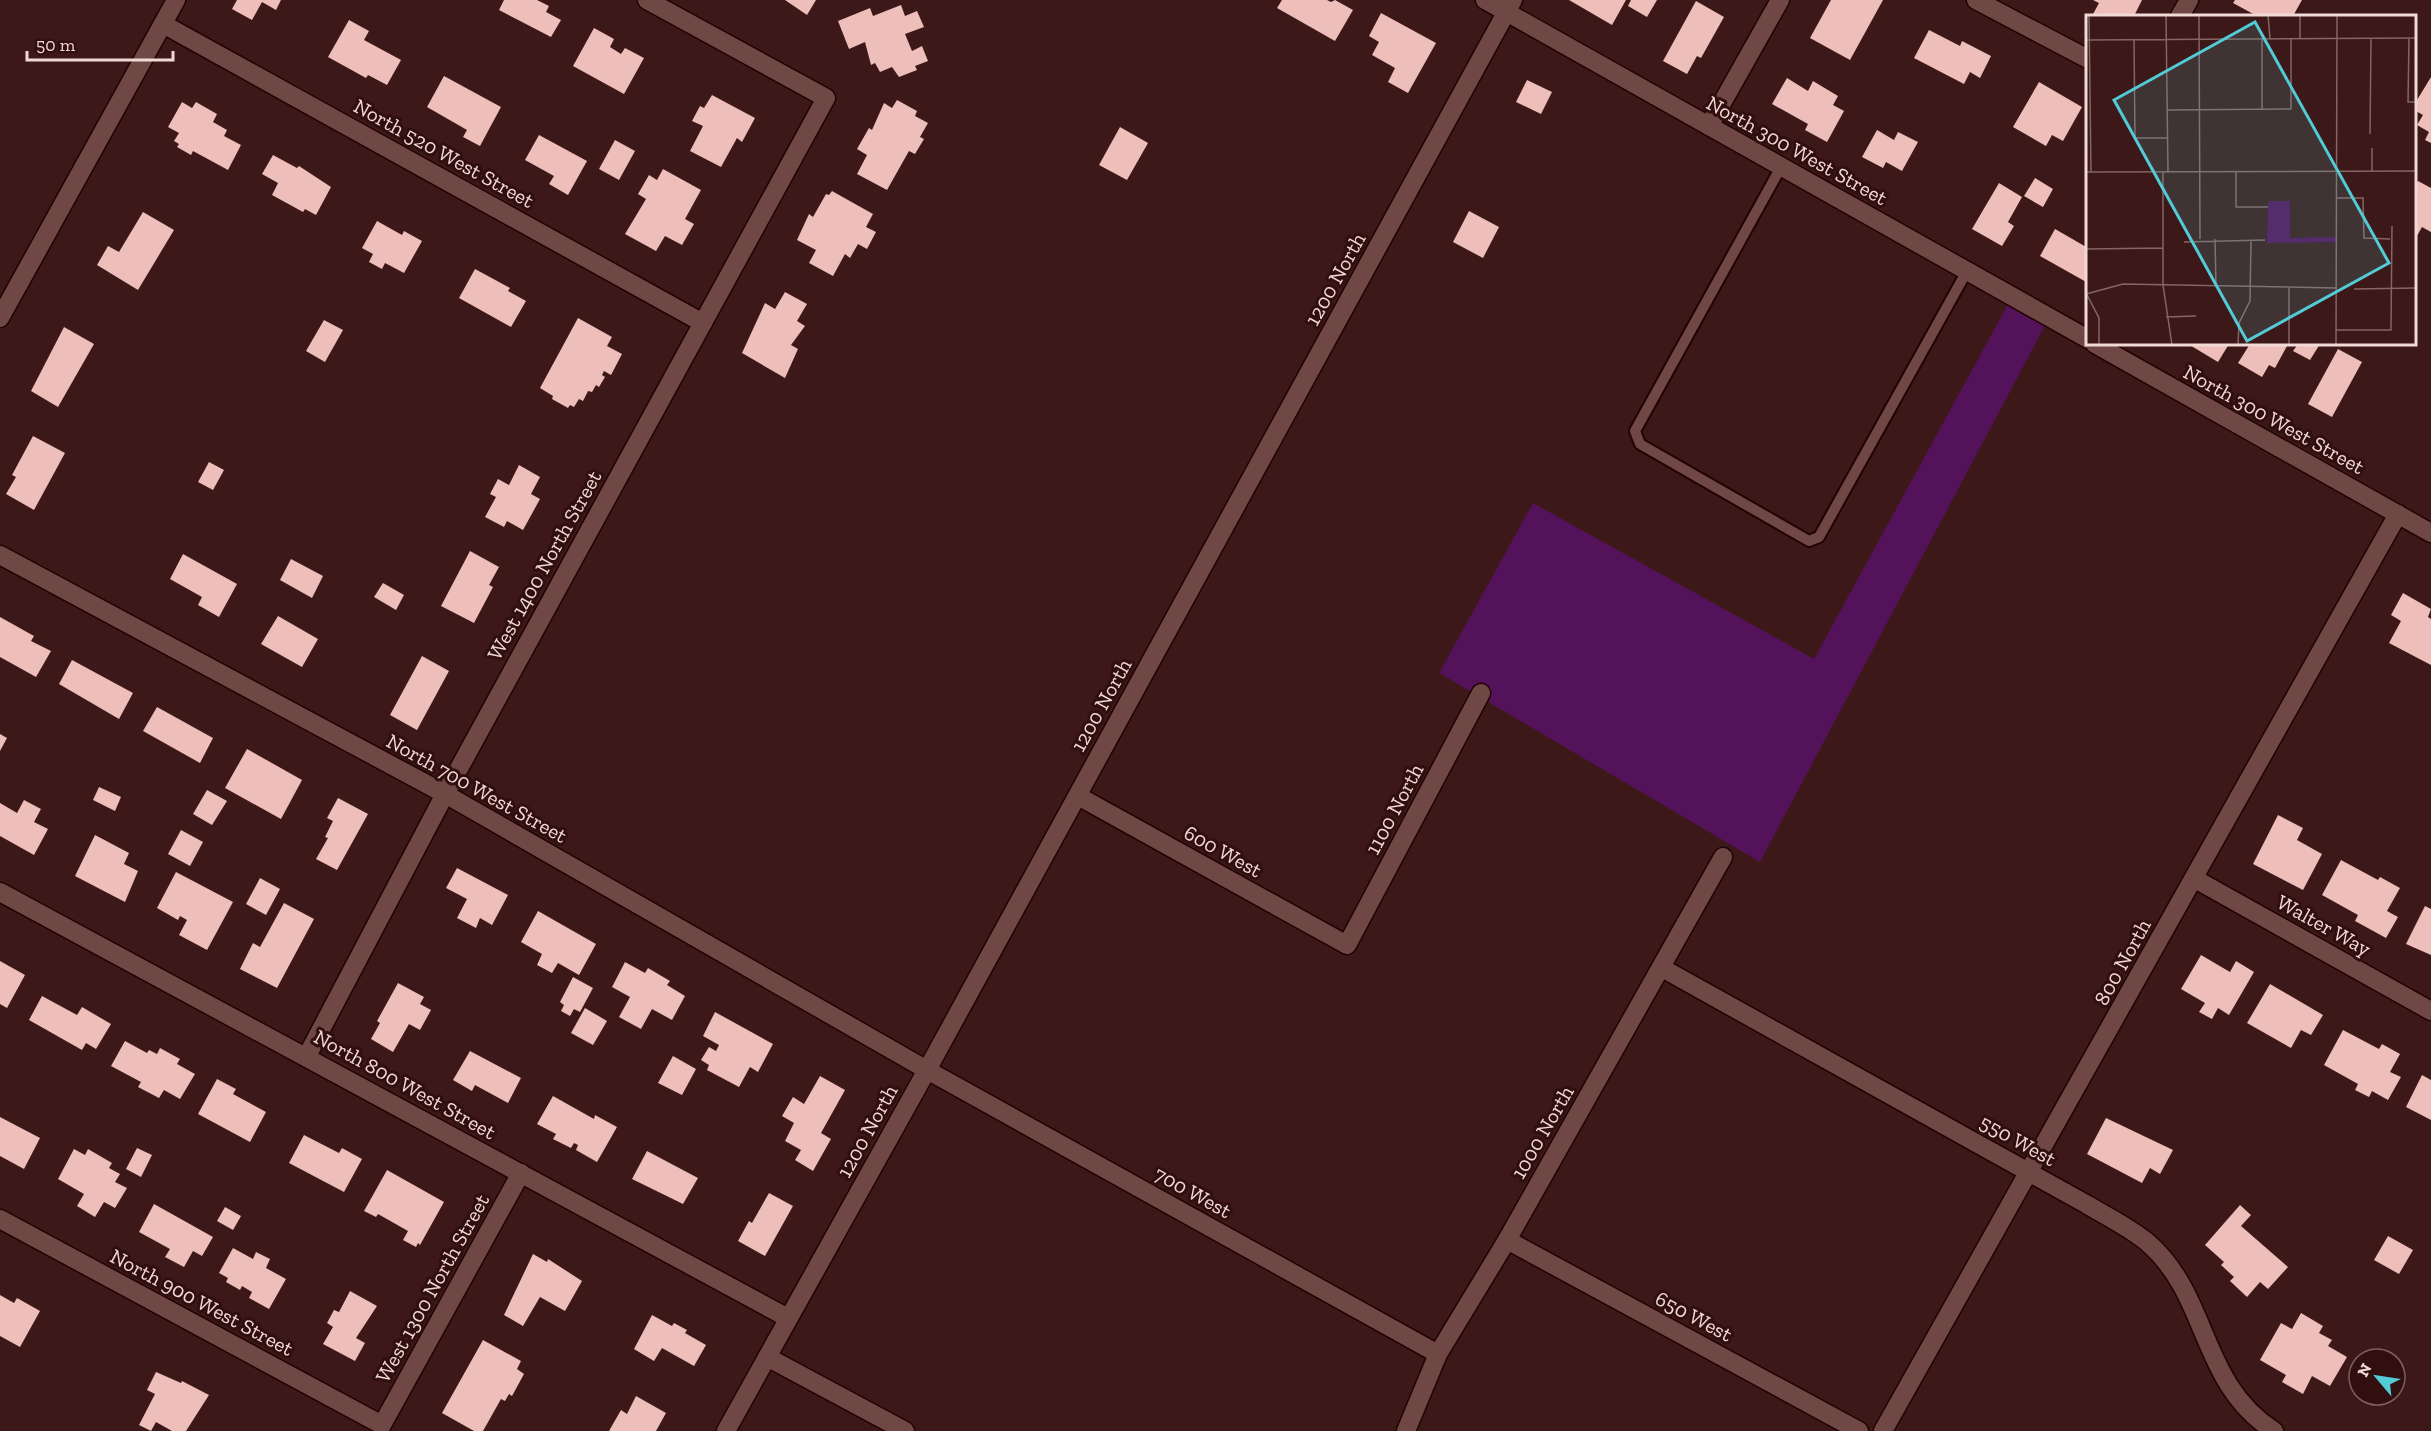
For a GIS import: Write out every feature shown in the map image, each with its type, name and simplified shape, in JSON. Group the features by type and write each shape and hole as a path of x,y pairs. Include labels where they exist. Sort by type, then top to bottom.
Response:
{"street":[{"path":"0,318 176,0"},
{"name":"West 1400 North Street","path":"306,1056 445,794 826,98 647,0"},
{"name":"North 300 West Street","path":"1485,0 1510,6 1708,126 2086,338"},
{"path":"1708,126 1780,0"},
{"path":"1976,0 2086,58"},
{"path":"2181,15 2189,0"},
{"name":"1200 North","path":"726,1431 1078,796 1510,6"},
{"name":"North 520 West Street","path":"163,24 703,323"},
{"name":"North 300 West Street","path":"2097,345 2431,533"},
{"name":"800 North","path":"1883,1431 2398,514"},
{"name":"North 700 West Street","path":"0,555 445,794 927,1070"},
{"name":"1100 North","path":"1347,945 1481,693"},
{"name":"600 West","path":"1078,796 1347,945"},
{"name":"1000 North","path":"1406,1431 1438,1354 1507,1240 1723,857"},
{"name":"Walter Way","path":"2195,879 2431,1011"},
{"name":"North 800 West Street","path":"0,892 788,1318"},
{"name":"550 West","path":"1662,968 2132,1231 2162,1256 2183,1286 2224,1380 2254,1415 2274,1431"},
{"name":"700 West","path":"927,1070 1438,1354"},
{"name":"West 1300 North Street","path":"382,1425 521,1173"},
{"name":"North 900 West Street","path":"0,1218 382,1425"},
{"name":"650 West","path":"1507,1240 1859,1431"},
{"path":"766,1357 906,1431"}],"lane":[{"path":"1781,167 1635,431 1640,444 1809,541 1819,537 1967,271"}],"shaded area":[{"path":"2012,297 2049,318 1760,862 1439,673 1533,503 1814,659"}],"building":[{"path":"237,0 281,0 276,10 262,2 252,20 232,9"},
{"path":"504,0 537,0 549,6 546,12 561,20 551,37 499,10"},
{"path":"785,0 816,0 807,15"},
{"path":"1282,0 1327,0 1331,2 1335,0 1353,10 1335,41 1277,8"},
{"path":"1569,0 1626,0 1612,25"},
{"path":"1631,0 1657,0 1647,17 1628,6"},
{"path":"1831,0 1883,0 1850,60 1810,38"},
{"path":"2093,0 2142,0 2134,15 2093,15 2099,3"},
{"path":"2235,0 2302,0 2294,15 2255,15 2233,3"},
{"path":"1696,1 1724,17 1701,58 1697,56 1687,74 1663,61"},
{"path":"901,5 905,16 917,11 924,27 905,34 912,51 922,46 928,61 915,66 917,70 899,77 892,67 880,72 875,63 871,65 865,42 849,49 838,21 870,8 873,16"},
{"path":"1381,13 1436,43 1408,93 1388,82 1395,68 1372,55 1379,42 1369,36"},
{"path":"349,20 369,31 364,40 401,60 387,85 368,75 366,78 328,57"},
{"path":"594,28 614,39 610,47 621,54 625,48 644,58 624,94 573,66"},
{"path":"1929,30 1960,46 1962,41 1991,56 1980,78 1970,72 1964,84 1914,58"},
{"path":"444,76 501,107 480,146 463,137 467,130 427,107"},
{"path":"2431,77 2431,143 2425,140 2429,132 2417,125 2423,115 2416,111 2416,102"},
{"path":"1787,78 1808,91 1813,81 1838,96 1833,105 1844,111 1827,142 1805,130 1808,124 1772,104"},
{"path":"1527,80 1552,92 1541,114 1516,102"},
{"path":"2039,82 2082,107 2063,141 2052,135 2046,146 2013,127"},
{"path":"712,95 755,118 742,142 737,138 721,167 690,151 703,126 692,121 700,106 704,108"},
{"path":"897,100 917,111 915,116 928,123 920,137 924,139 915,154 909,151 887,190 857,174 867,155 857,149 869,128 872,130 884,103 892,108"},
{"path":"182,102 192,108 196,102 217,114 213,122 227,130 224,136 241,145 228,170 193,151 191,155 177,147 179,144 174,141 179,133 168,127"},
{"path":"1120,127 1148,143 1127,180 1099,165"},
{"path":"1877,130 1894,140 1898,132 1918,142 1902,171 1886,162 1883,168 1862,157"},
{"path":"539,135 587,161 568,195 549,184 554,176 525,160"},
{"path":"615,140 635,151 619,180 599,169"},
{"path":"273,155 297,168 299,166 331,187 316,215 305,209 303,212 272,195 278,183 262,174"},
{"path":"663,169 701,190 685,219 694,224 682,245 665,236 656,251 625,234 646,199 638,194 649,175 657,180"},
{"path":"2035,178 2053,189 2043,207 2024,196"},
{"path":"2418,181 2431,188 2431,232 2422,227 2416,238 2416,184"},
{"path":"1999,183 2022,197 2008,222 2014,226 2002,246 1972,229"},
{"path":"832,191 873,214 866,227 876,232 867,249 858,244 850,258 845,254 833,276 809,263 816,250 797,240 809,214 813,217 826,194 829,195"},
{"path":"1469,211 1499,227 1483,258 1453,242"},
{"path":"143,212 174,230 138,290 97,265 108,246 119,252"},
{"path":"377,221 402,235 404,231 422,241 404,273 385,263 382,269 369,262 373,254 362,248"},
{"path":"2055,229 2086,247 2086,282 2040,256"},
{"path":"475,269 510,288 508,291 526,301 511,327 459,298"},
{"path":"785,292 807,304 797,321 805,326 791,345 798,349 785,378 742,353 765,303 775,309"},
{"path":"578,318 612,337 607,346 622,354 611,375 604,371 602,375 605,377 599,387 596,385 592,392 588,391 583,401 579,399 574,407 570,405 568,408 552,399 553,396 540,388"},
{"path":"324,320 343,330 325,362 306,351"},
{"path":"64,327 94,344 58,407 31,391"},
{"path":"2190,345 2228,345 2218,362"},
{"path":"2249,345 2287,346 2275,368 2269,365 2262,377 2238,363"},
{"path":"2297,345 2319,345 2310,360 2293,351"},
{"path":"2338,349 2362,362 2332,417 2308,404"},
{"path":"33,436 65,453 34,510 6,494 16,477 12,475"},
{"path":"209,462 224,470 213,490 198,482"},
{"path":"519,465 540,477 531,494 540,499 523,530 507,521 504,527 485,517 496,497 490,494 498,479 509,485"},
{"path":"470,551 499,567 489,585 493,587 474,623 441,606"},
{"path":"183,554 237,584 219,617 198,605 202,597 170,579"},
{"path":"291,559 323,576 312,598 280,580"},
{"path":"383,583 404,595 396,610 374,597"},
{"path":"2403,593 2431,609 2428,617 2431,619 2431,665 2389,643 2401,621 2391,615"},
{"path":"278,616 318,639 302,667 261,644"},
{"path":"0,617 34,636 31,641 51,651 36,677 0,657"},
{"path":"422,656 449,671 417,730 390,715"},
{"path":"72,660 133,693 119,719 59,684"},
{"path":"157,707 213,738 200,763 143,731"},
{"path":"0,734 7,738 0,751"},
{"path":"247,749 302,780 281,819 225,788"},
{"path":"99,787 121,797 115,811 93,800"},
{"path":"207,790 227,801 212,825 193,814"},
{"path":"338,798 368,814 337,870 316,859 328,838 325,837 333,821 327,818"},
{"path":"24,800 41,809 34,822 48,829 34,855 0,836 0,803 17,813"},
{"path":"2278,815 2303,828 2297,840 2322,854 2303,890 2253,864"},
{"path":"181,830 203,842 190,866 168,854"},
{"path":"95,835 129,853 124,864 138,871 125,902 75,876"},
{"path":"2341,860 2378,880 2380,877 2400,888 2387,911 2398,917 2386,938 2355,921 2358,915 2322,895"},
{"path":"457,868 508,895 492,925 480,918 476,928 457,918 467,899 446,888"},
{"path":"176,872 233,902 207,950 179,935 187,920 180,916 178,920 157,908"},
{"path":"260,878 280,889 266,915 246,904"},
{"path":"284,903 314,919 277,988 240,969 253,943 260,947"},
{"path":"2425,906 2431,909 2431,955 2406,944"},
{"path":"538,911 596,944 579,975 558,963 552,973 537,965 542,954 521,942"},
{"path":"2201,955 2230,972 2236,961 2254,972 2229,1015 2218,1008 2212,1019 2199,1012 2205,1003 2181,989"},
{"path":"0,961 25,975 7,1008 0,1004"},
{"path":"625,962 645,973 648,968 670,981 667,985 685,996 672,1020 652,1009 641,1029 619,1017 630,997 612,987"},
{"path":"573,977 593,988 580,1012 574,1009 570,1016 561,1011 564,1005 560,1002"},
{"path":"398,983 424,997 420,1004 431,1010 420,1030 409,1024 393,1052 371,1039 380,1023 377,1021"},
{"path":"2270,984 2323,1015 2311,1035 2301,1030 2291,1048 2247,1023"},
{"path":"42,996 77,1015 82,1007 111,1024 96,1049 86,1043 82,1050 29,1020"},
{"path":"585,1008 607,1021 593,1045 571,1033"},
{"path":"715,1012 773,1044 758,1072 750,1067 739,1087 707,1070 709,1065 701,1060 709,1047 716,1051 719,1045 703,1036"},
{"path":"2343,1030 2379,1049 2382,1044 2400,1054 2390,1072 2401,1077 2388,1100 2372,1091 2369,1097 2355,1090 2358,1084 2324,1065"},
{"path":"125,1041 147,1053 149,1050 157,1054 160,1048 180,1059 177,1064 195,1074 180,1099 164,1090 159,1098 138,1087 141,1082 111,1066"},
{"path":"470,1051 521,1078 508,1103 475,1085 472,1091 453,1080"},
{"path":"673,1056 696,1069 682,1095 658,1083"},
{"path":"2422,1075 2431,1080 2431,1120 2406,1107"},
{"path":"820,1076 845,1090 821,1133 831,1139 813,1171 795,1160 801,1150 785,1141 794,1123 782,1116 793,1097 804,1104"},
{"path":"217,1079 236,1089 233,1094 266,1112 250,1142 198,1114"},
{"path":"553,1096 594,1119 595,1115 617,1127 597,1162 576,1150 578,1145 574,1143 571,1148 553,1139 556,1134 537,1124"},
{"path":"0,1117 40,1138 24,1169 0,1156"},
{"path":"2106,1118 2173,1150 2160,1174 2150,1168 2142,1183 2087,1154"},
{"path":"304,1135 339,1153 342,1148 362,1159 344,1192 289,1163"},
{"path":"137,1148 152,1155 141,1177 126,1169"},
{"path":"74,1149 85,1155 88,1149 112,1163 109,1168 120,1174 115,1182 127,1188 115,1208 104,1202 95,1217 77,1206 84,1194 58,1179"},
{"path":"647,1151 698,1178 683,1204 632,1179"},
{"path":"387,1170 444,1202 420,1245 418,1243 416,1247 403,1240 408,1231 378,1214 376,1217 364,1211"},
{"path":"769,1193 793,1206 765,1256 738,1241 749,1221 752,1223"},
{"path":"154,1204 213,1237 202,1256 193,1251 184,1267 165,1257 170,1249 139,1232"},
{"path":"2240,1205 2251,1215 2241,1226 2288,1267 2268,1289 2260,1282 2247,1297 2230,1281 2234,1277 2221,1265 2224,1262 2205,1245"},
{"path":"225,1207 241,1216 233,1230 217,1221"},
{"path":"2388,1236 2413,1250 2399,1274 2374,1260"},
{"path":"233,1248 253,1259 256,1252 270,1259 266,1268 286,1279 269,1309 249,1298 252,1292 242,1286 240,1290 226,1282 228,1278 219,1273"},
{"path":"533,1254 547,1262 548,1259 582,1281 565,1311 540,1297 523,1326 504,1315"},
{"path":"350,1291 377,1306 356,1338 365,1343 355,1361 323,1344 333,1327 327,1323 334,1310 339,1312"},
{"path":"0,1295 14,1303 17,1298 40,1311 20,1347 0,1336"},
{"path":"2301,1313 2323,1326 2319,1333 2332,1340 2328,1346 2347,1357 2330,1386 2312,1376 2303,1394 2282,1382 2286,1375 2260,1360 2281,1323 2292,1329"},
{"path":"652,1315 672,1326 674,1323 687,1330 685,1333 706,1345 694,1366 662,1348 654,1361 634,1349"},
{"path":"483,1340 521,1361 517,1369 524,1374 512,1396 509,1394 505,1401 501,1399 483,1431 474,1431 442,1413"},
{"path":"156,1372 181,1383 182,1381 209,1395 186,1431 172,1431 156,1422 151,1431 139,1425 155,1394 147,1390"},
{"path":"636,1396 666,1413 656,1431 609,1431 621,1410 627,1414"}]}
